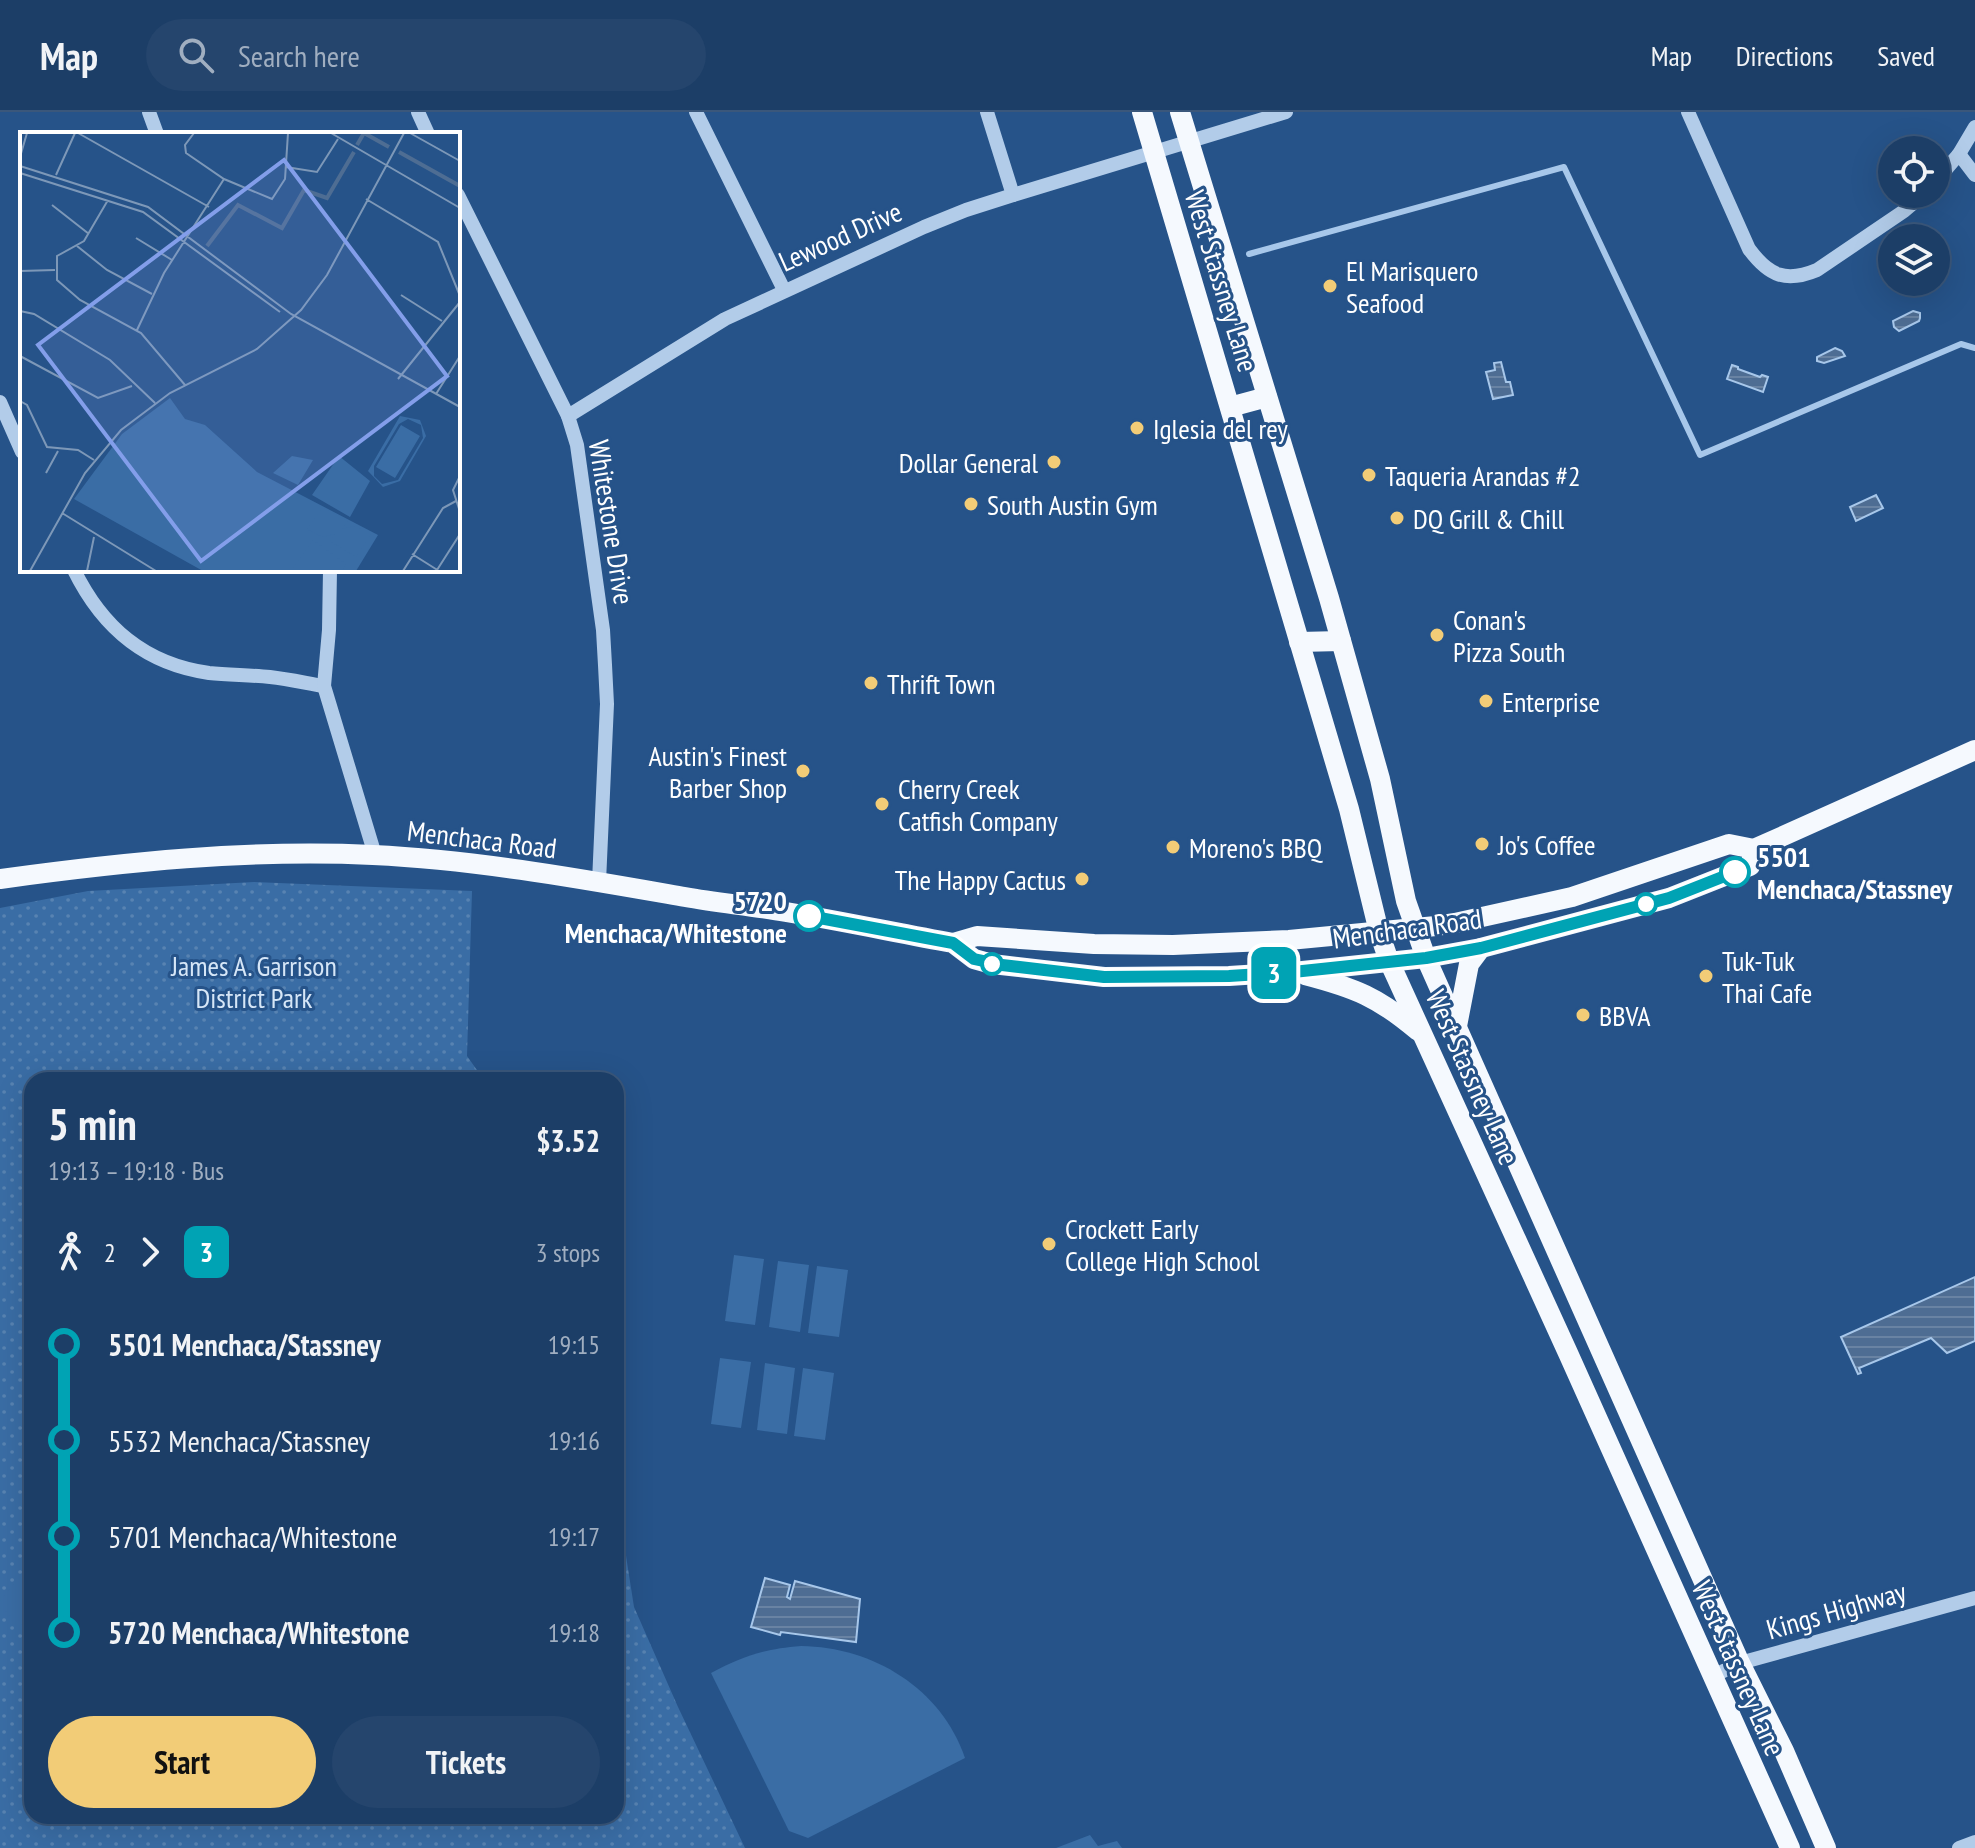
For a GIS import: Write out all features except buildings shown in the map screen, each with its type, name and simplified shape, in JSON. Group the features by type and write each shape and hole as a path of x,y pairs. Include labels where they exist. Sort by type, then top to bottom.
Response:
{"main road":[{"name":"West Stassney Lane","path":"1142,112 1349,809 1389,961 1790,1848"},
{"name":"West Stassney Lane","path":"1180,112 1341,641 1380,779 1414,928 1617,1390 1826,1848"},
{"path":"1230,407 1267,397"},
{"path":"1299,642 1341,641"},
{"name":"Menchaca Road","path":"0,879 169,858 375,855 488,866 599,882 953,943 977,936 1094,944 1214,944 1289,940 1455,923 1572,897 1729,844 1754,849 1975,750"},
{"name":"Menchaca Road","path":"953,943 974,959 992,964 1104,977 1229,976 1426,958 1481,948 1669,898 1750,866 1754,849"},
{"path":"1457,1026 1469,964 1481,948"},
{"path":"1293,972 1371,997 1399,1014 1424,1036"},
{"path":"1586,1394 1617,1390"},
{"path":"1757,1777 1784,1751"}],"street":[{"path":"149,112 156,132"},
{"path":"418,112 427,132"},
{"path":"696,112 784,290"},
{"path":"987,112 1013,195"},
{"name":"Lewood Drive","path":"568,416 725,319 924,227 1013,195 1286,112"},
{"path":"1688,112 1749,249 1761,264 1776,274 1803,276 1817,270 1908,208"},
{"path":"1950,165 1975,127"},
{"path":"1959,154 1975,175"},
{"name":"Whitestone Drive","path":"460,199 568,416 577,445 603,630 607,704 599,882"},
{"path":"0,402 20,447"},
{"path":"75,572 85,593 107,622 129,642 148,653 189,669 209,673 269,677 324,686"},
{"path":"330,572 331,604 324,686 375,855"},
{"name":"Kings Highway","path":"1713,1676 1740,1663 1975,1598"},
{"path":"1959,1848 1975,1842"}],"green space":[{"name":"James A. Garrison District Park","path":"254,882 472,891 467,1056 478,1072 24,1072 24,1824 624,1824 624,1543 634,1607 745,1848 0,1848 0,908 88,891"},
{"path":"734,1255 764,1259 755,1325 725,1321"},
{"path":"778,1261 809,1265 800,1332 769,1327"},
{"path":"817,1266 848,1270 839,1337 808,1333"},
{"path":"720,1358 751,1362 741,1428 711,1424"},
{"path":"765,1363 795,1368 787,1434 757,1430"},
{"path":"803,1368 834,1373 825,1440 794,1436"},
{"path":"24,1572 24,1626 0,1607 0,1601"},
{"path":"801,1646 854,1654 901,1676 922,1692 939,1711 954,1733 965,1758 808,1838 789,1831 711,1673 754,1654"},
{"path":"1090,1835 1098,1846 1117,1841 1122,1848 1056,1848"}],"shaded area":[{"path":"1913,311 1920,313 1919,321 1899,331 1894,327 1893,321"},
{"path":"1835,348 1845,356 1824,363 1817,361 1817,357"},
{"path":"1501,362 1513,395 1493,399 1486,372 1495,370 1494,363"},
{"path":"1732,365 1760,377 1768,377 1763,392 1727,379"},
{"path":"1876,495 1883,508 1856,521 1850,507"},
{"path":"1975,1277 1975,1341 1947,1353 1931,1338 1859,1368 1861,1373 1858,1374 1841,1337"},
{"path":"765,1578 790,1585 787,1597 790,1599 795,1581 860,1599 856,1642 781,1632 780,1635 751,1627"}],"waterway":[{"path":"1249,254 1564,167 1700,455 1961,344 1975,348"}],"bus line":[{"name":"3","path":"809,916 953,943 974,959 992,964 1104,977 1229,976 1426,958 1481,948 1669,898 1735,872"}],"place":[{"name":"El Marisquero Seafood","path":"1330,286"},
{"name":"Iglesia del rey","path":"1137,428"},
{"name":"Dollar General","path":"1054,462"},
{"name":"Taqueria Arandas #2","path":"1369,475"},
{"name":"South Austin Gym","path":"971,504"},
{"name":"DQ Grill & Chill","path":"1397,518"},
{"name":"Conan's Pizza South","path":"1437,635"},
{"name":"Thrift Town","path":"871,683"},
{"name":"Enterprise","path":"1486,701"},
{"name":"Austin's Finest Barber Shop","path":"803,771"},
{"name":"Cherry Creek Catfish Company","path":"882,804"},
{"name":"Jo's Coffee","path":"1482,844"},
{"name":"Moreno's BBQ","path":"1173,847"},
{"name":"5501 Menchaca/Stassney","path":"1735,872"},
{"name":"The Happy Cactus","path":"1082,879"},
{"name":"5720 Menchaca/Whitestone","path":"809,916"},
{"name":"Tuk-Tuk Thai Cafe","path":"1706,976"},
{"name":"BBVA","path":"1583,1015"},
{"name":"Crockett Early College High School","path":"1049,1244"}]}
